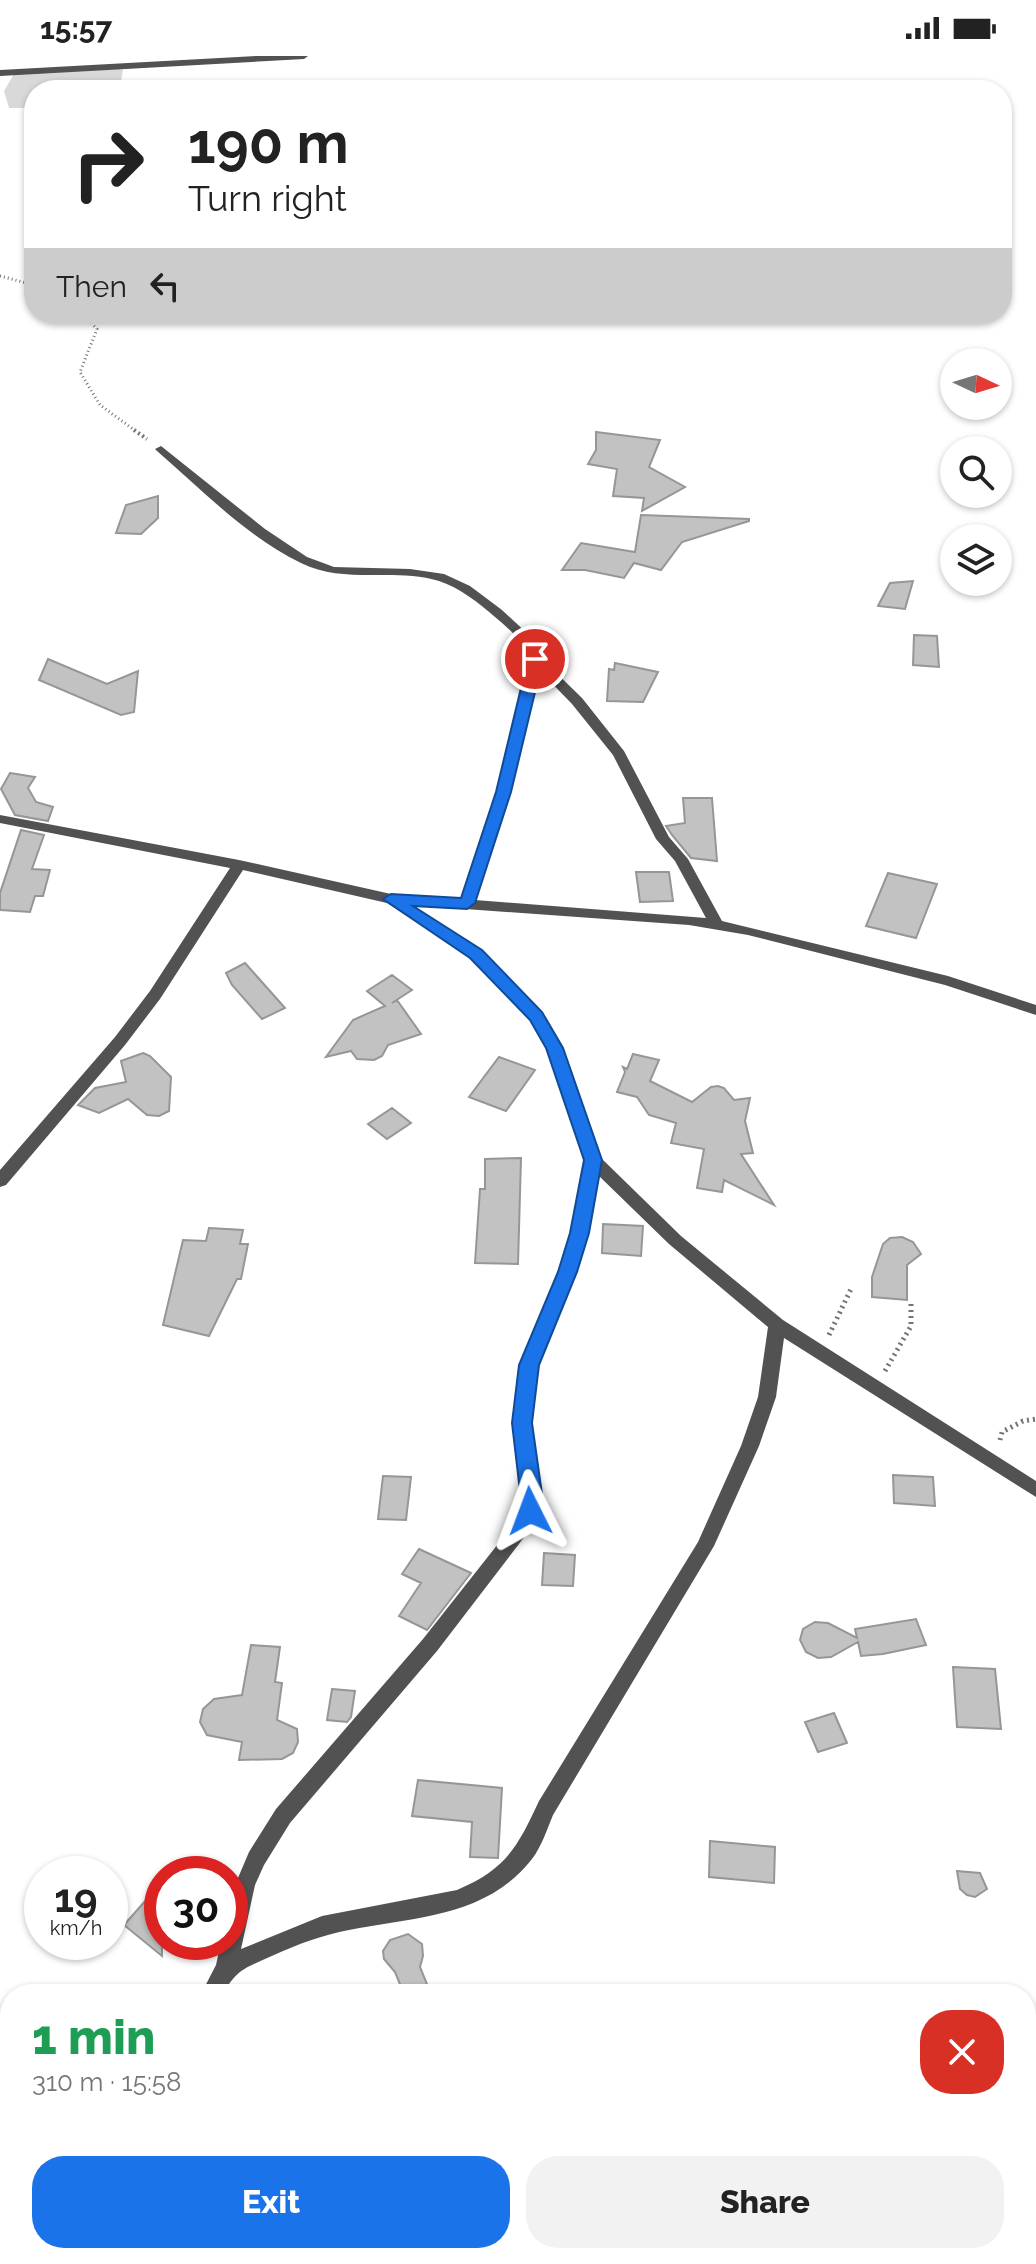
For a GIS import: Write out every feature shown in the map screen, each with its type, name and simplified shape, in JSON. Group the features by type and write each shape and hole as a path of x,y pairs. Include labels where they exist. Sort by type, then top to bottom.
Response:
{"street":[{"path":"0,73 304,56"},
{"path":"161,449 238,513 303,559 339,572 442,576 466,587 518,630 533,647 535,659 504,792 467,903"},
{"path":"535,659 577,701 619,754 663,839 681,859 717,925"},
{"path":"0,819 239,865 391,899 467,903 748,930 948,981 1036,1010"},
{"path":"0,1181 120,1041 155,995 239,865"},
{"path":"391,899 476,954 536,1016 555,1048 593,1160 675,1240 777,1325 1036,1490"},
{"path":"217,1984 226,1967 245,1885 256,1859 283,1816 430,1645 526,1523 531,1494 522,1423 529,1365 567,1272 579,1233 593,1160"},
{"path":"226,1967 323,1926 457,1901 488,1886 513,1867 527,1849 546,1808 705,1546 750,1446 767,1397 777,1325"}],"path":[{"path":"0,276 24,282"},
{"path":"92,324 97,329 80,372 100,405 161,449"},
{"path":"817,1352 823,1347 851,1289"},
{"path":"874,1388 911,1326 911,1300"},
{"path":"981,1457 996,1453 1002,1432 1023,1421 1036,1419"}],"shaded area":[{"path":"114,67 123,70 121,80 24,80 24,108 9,108 4,91 14,74"}],"building":[{"path":"596,432 660,440 649,467 685,487 642,511 644,498 613,496 617,469 588,464 596,450"},
{"path":"158,496 158,518 141,534 116,533 126,505"},
{"path":"641,515 749,521 682,542 661,570 634,563 624,578 585,570 562,570 581,543 635,552"},
{"path":"913,581 905,609 878,606 890,583"},
{"path":"914,635 937,636 939,667 913,665"},
{"path":"48,659 107,684 138,671 134,712 121,715 39,680"},
{"path":"615,663 658,672 643,702 607,701 609,669 614,670"},
{"path":"10,773 35,777 28,788 36,802 53,807 48,821 15,815 1,789"},
{"path":"683,798 712,798 717,861 691,858 666,826 685,823"},
{"path":"21,830 44,835 32,869 50,870 43,896 35,896 30,912 0,910 0,893"},
{"path":"636,872 669,872 673,901 640,902"},
{"path":"888,873 937,884 916,938 866,926"},
{"path":"245,963 285,1008 262,1019 232,985 226,973"},
{"path":"392,975 412,990 392,1003 397,1000 421,1034 388,1045 382,1056 374,1060 357,1059 351,1051 326,1057 353,1020 385,1006 367,991"},
{"path":"143,1053 171,1077 169,1111 159,1116 147,1115 128,1099 99,1113 78,1105 95,1088 126,1082 121,1061"},
{"path":"633,1054 659,1060 650,1081 692,1102 711,1087 718,1086 724,1088 734,1100 750,1098 745,1121 753,1153 741,1154 774,1205 724,1180 722,1192 697,1188 704,1149 671,1143 676,1123 649,1115 637,1097 617,1092 625,1072 623,1067 627,1069"},
{"path":"499,1057 535,1070 506,1111 469,1097"},
{"path":"392,1108 411,1123 387,1139 368,1124"},
{"path":"521,1158 518,1264 475,1263 480,1189 485,1189 485,1159"},
{"path":"603,1224 643,1226 641,1256 602,1253"},
{"path":"209,1228 243,1230 240,1244 248,1244 241,1279 237,1279 209,1336 163,1325 183,1240 206,1241"},
{"path":"902,1237 913,1242 921,1254 907,1265 907,1300 872,1297 872,1277 883,1244 890,1238"},
{"path":"893,1475 933,1477 935,1506 894,1503"},
{"path":"383,1476 411,1477 406,1520 378,1519"},
{"path":"419,1549 471,1573 427,1630 399,1616 421,1583 402,1574"},
{"path":"544,1553 575,1555 573,1586 542,1585"},
{"path":"916,1619 926,1645 883,1654 861,1656 858,1642 831,1657 818,1658 806,1652 800,1640 803,1629 815,1622 828,1623 857,1638 855,1629"},
{"path":"251,1645 280,1647 275,1682 282,1683 277,1720 297,1729 298,1742 293,1753 282,1759 239,1760 242,1742 207,1735 200,1722 203,1709 214,1699 242,1695"},
{"path":"953,1667 995,1669 1001,1729 957,1727"},
{"path":"332,1689 355,1691 351,1717 347,1722 327,1720"},
{"path":"834,1713 847,1743 818,1752 805,1722"},
{"path":"418,1780 502,1788 498,1858 470,1857 472,1822 412,1816"},
{"path":"710,1841 775,1847 774,1883 709,1877"},
{"path":"957,1871 980,1873 987,1889 975,1897 967,1895 960,1889"},
{"path":"144,1902 144,1941 128,1928 128,1920"},
{"path":"408,1934 422,1944 420,1967 427,1984 400,1984 384,1959 383,1951 390,1940"}],"route":[{"path":"530,1511 531,1494 522,1423 529,1365 567,1272 579,1233 593,1160 555,1048 536,1016 476,954 391,899 467,903 504,792 535,659"}]}
